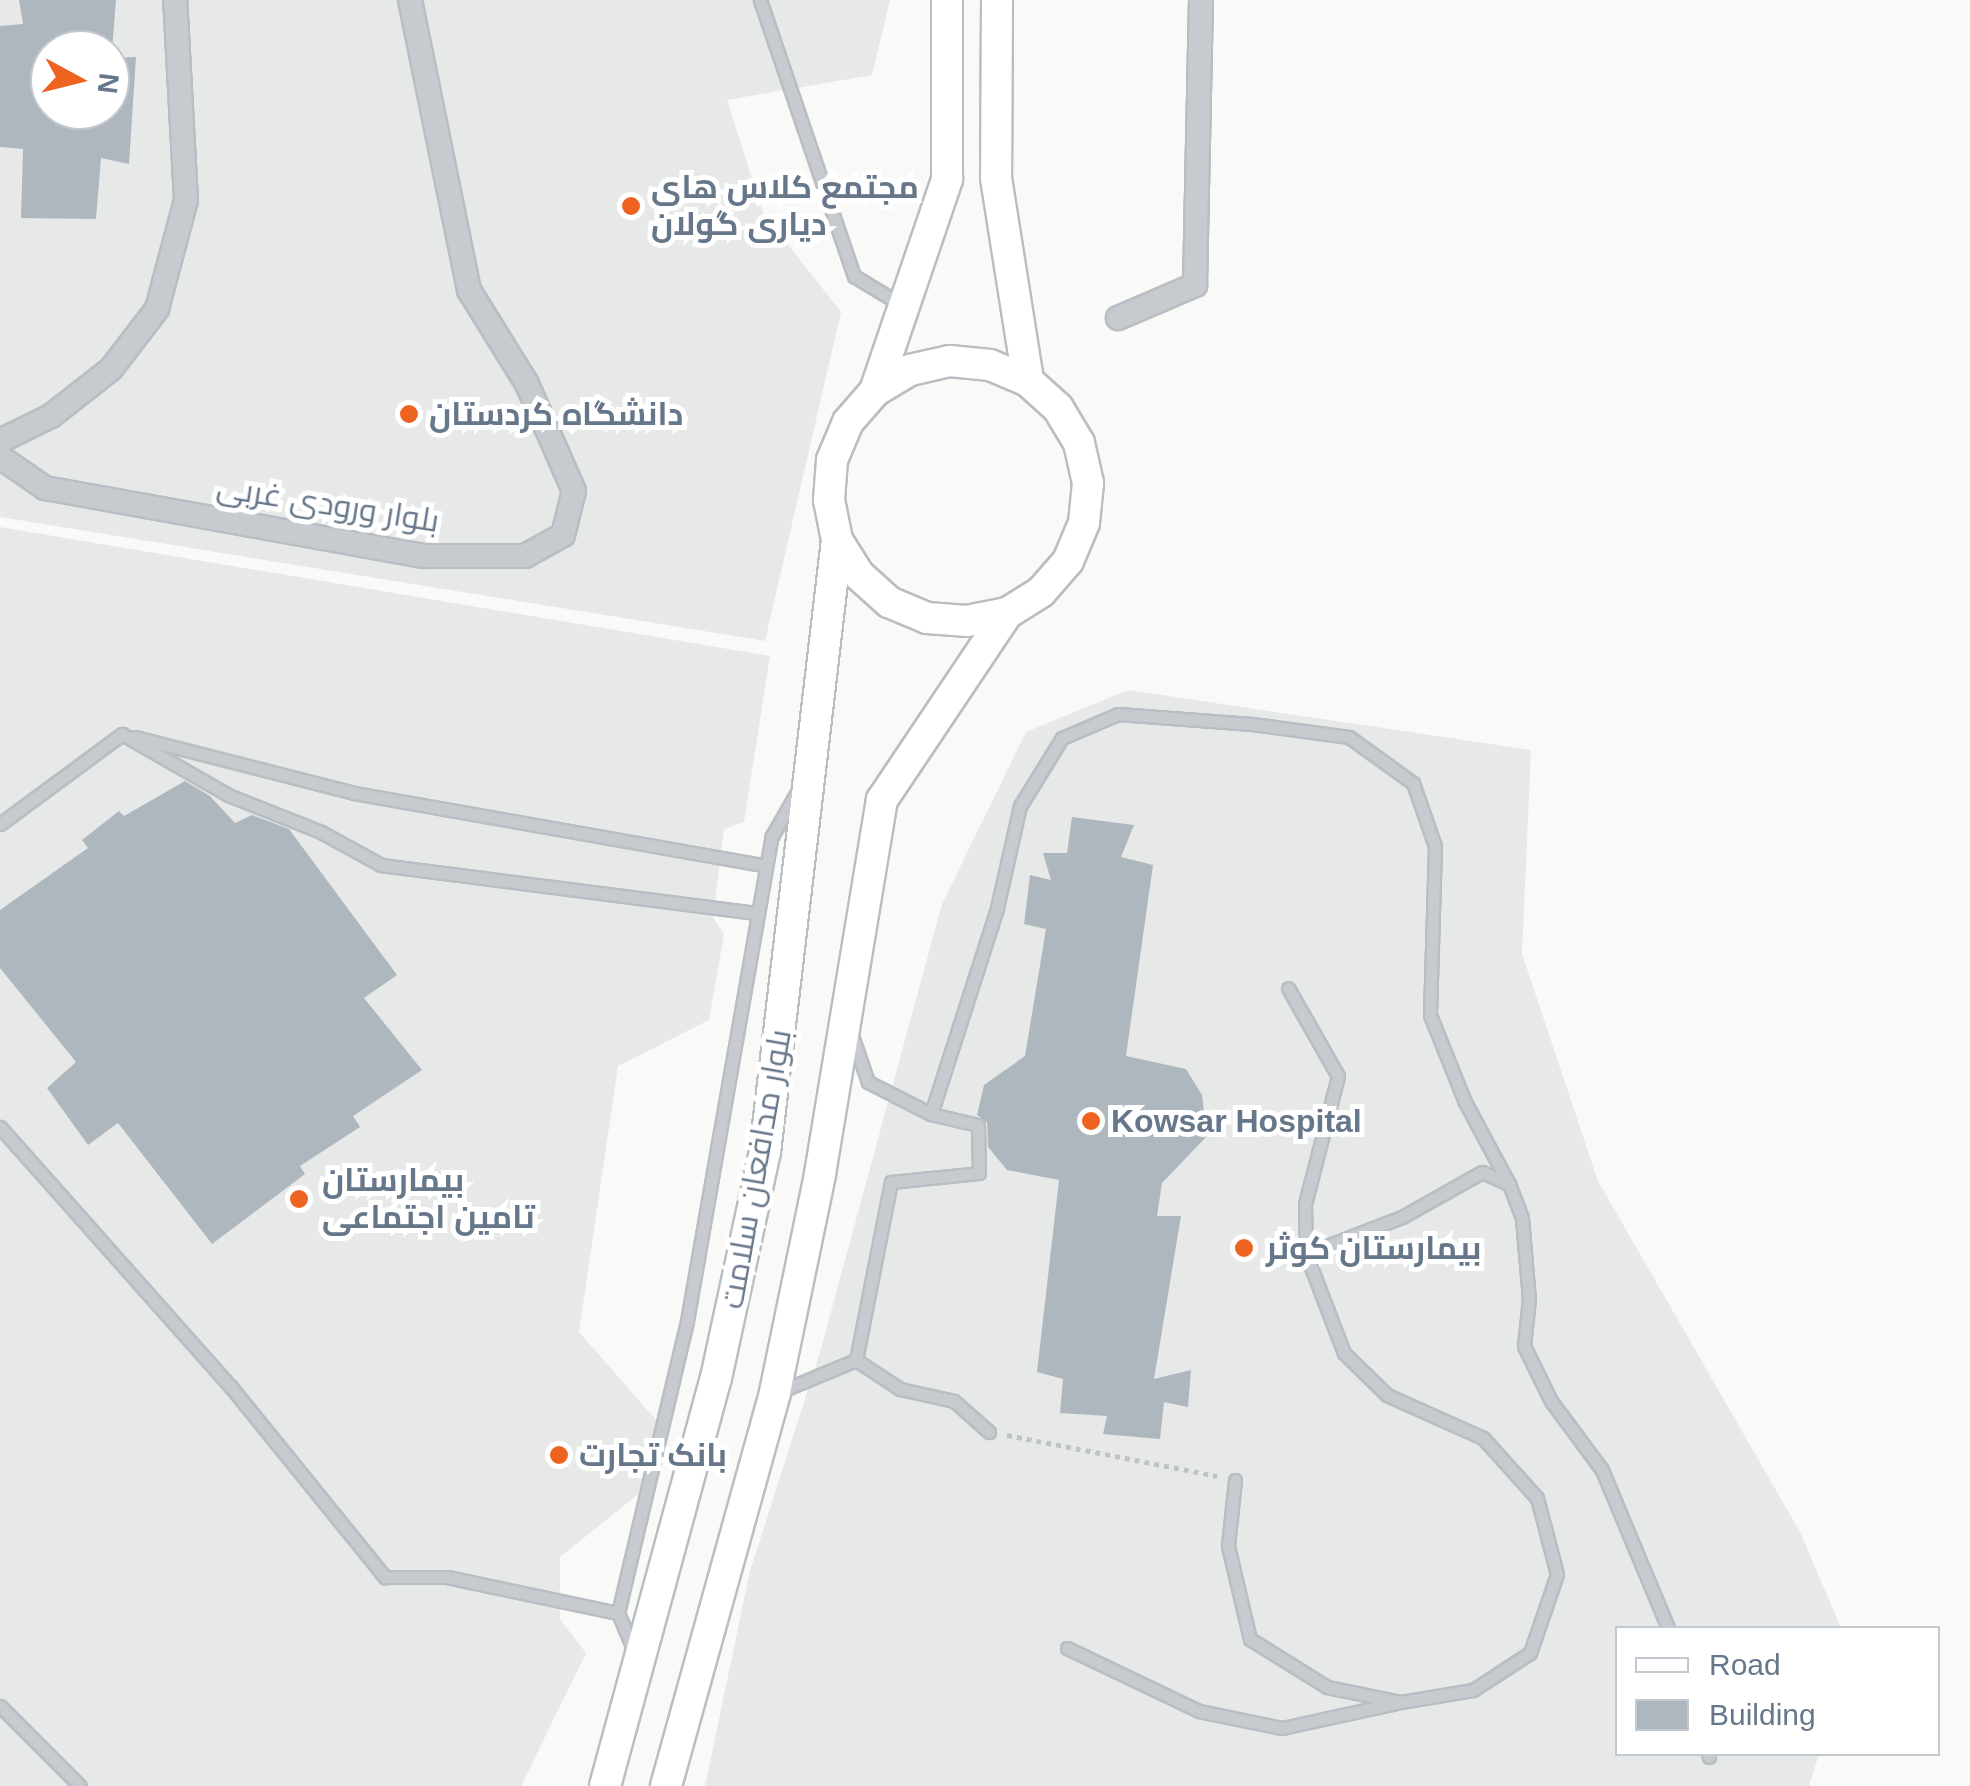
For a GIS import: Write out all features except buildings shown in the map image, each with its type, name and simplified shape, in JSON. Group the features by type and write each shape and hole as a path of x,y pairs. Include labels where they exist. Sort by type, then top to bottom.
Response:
{"main road":[{"path":"875,391 947,179 948,0"},
{"path":"998,0 996,178 1028,381"},
{"path":"950,361 990,365 1028,381 1058,408 1079,443 1088,483 1084,524 1068,561 1042,592 1007,613 967,622 927,618 902,607 859,575 838,540 829,500 832,460 848,422 875,391 910,370 950,361"},
{"name":"بلوار مدافعان سلامت","path":"605,1786 716,1378 765,1152 838,540"},
{"name":"بلوار مدافعان سلامت","path":"666,1786 775,1392 820,1174 843,1010 882,800 1007,613"}],"street":[{"path":"0,441 51,416 111,369 157,309 186,200 175,0"},
{"name":"بلوار ورودی غربی","path":"0,457 45,488 424,556 526,556 563,535 574,491 527,384 468,290 410,0"},
{"path":"1118,318 1196,286 1201,0"}],"lane":[{"path":"760,0 854,276 906,308"},
{"path":"931,1114 997,908 1020,806 1062,738 1118,714 1252,724 1349,737 1413,783 1435,846 1430,1015 1465,1102 1509,1184 1522,1218 1529,1299 1524,1346 1551,1401 1602,1470 1667,1626"},
{"path":"122,734 354,793 766,866"},
{"path":"0,824 122,734"},
{"path":"122,734 228,795 321,832 381,865 758,913"},
{"path":"639,1662 618,1613 687,1320 772,836 812,766"},
{"path":"1067,1648 1198,1711 1282,1728 1473,1690 1530,1653 1557,1574 1537,1498 1482,1438 1386,1395 1344,1353 1306,1254 1305,1204 1338,1076 1288,988"},
{"path":"843,1010 868,1082 931,1114 978,1126 978,1172 891,1182 856,1360"},
{"path":"0,1127 231,1387 385,1577 447,1577 618,1613"},
{"path":"1306,1254 1402,1216 1482,1172 1509,1184"},
{"path":"775,1392 795,1390 856,1360"},
{"path":"856,1360 900,1390 954,1401 989,1432"},
{"path":"1234,1480 1228,1546 1250,1639 1327,1687 1401,1702"},
{"path":"0,1706 80,1786"}],"path":[{"path":"989,1432 1234,1480"}],"shaded area":[{"name":"دانشگاه کردستان","path":"0,0 890,0 872,75 727,100 763,213 841,312 765,641 0,517"},
{"name":"بیمارستان تامین اجتماعی","path":"0,527 770,656 744,822 724,829 713,917 724,934 709,1020 618,1066 579,1332 657,1421 646,1488 560,1557 560,1619 586,1653 521,1786 0,1786"},
{"name":"بیمارستان کوثر","path":"1128,690 1531,750 1522,954 1598,1181 1800,1532 1840,1626 1615,1626 1615,1756 1818,1756 1809,1786 705,1786 750,1571 820,1352 942,904 1026,732"}],"place":[{"name":"مجتمع کلاس های دیاری گولان","path":"631,206"},
{"name":"دانشگاه کردستان","path":"409,414"},
{"name":"Kowsar Hospital","path":"1091,1121"},
{"name":"بیمارستان تامین اجتماعی","path":"299,1199"},
{"name":"بیمارستان کوثر","path":"1244,1248"},
{"name":"بانک تجارت","path":"559,1455"}]}
